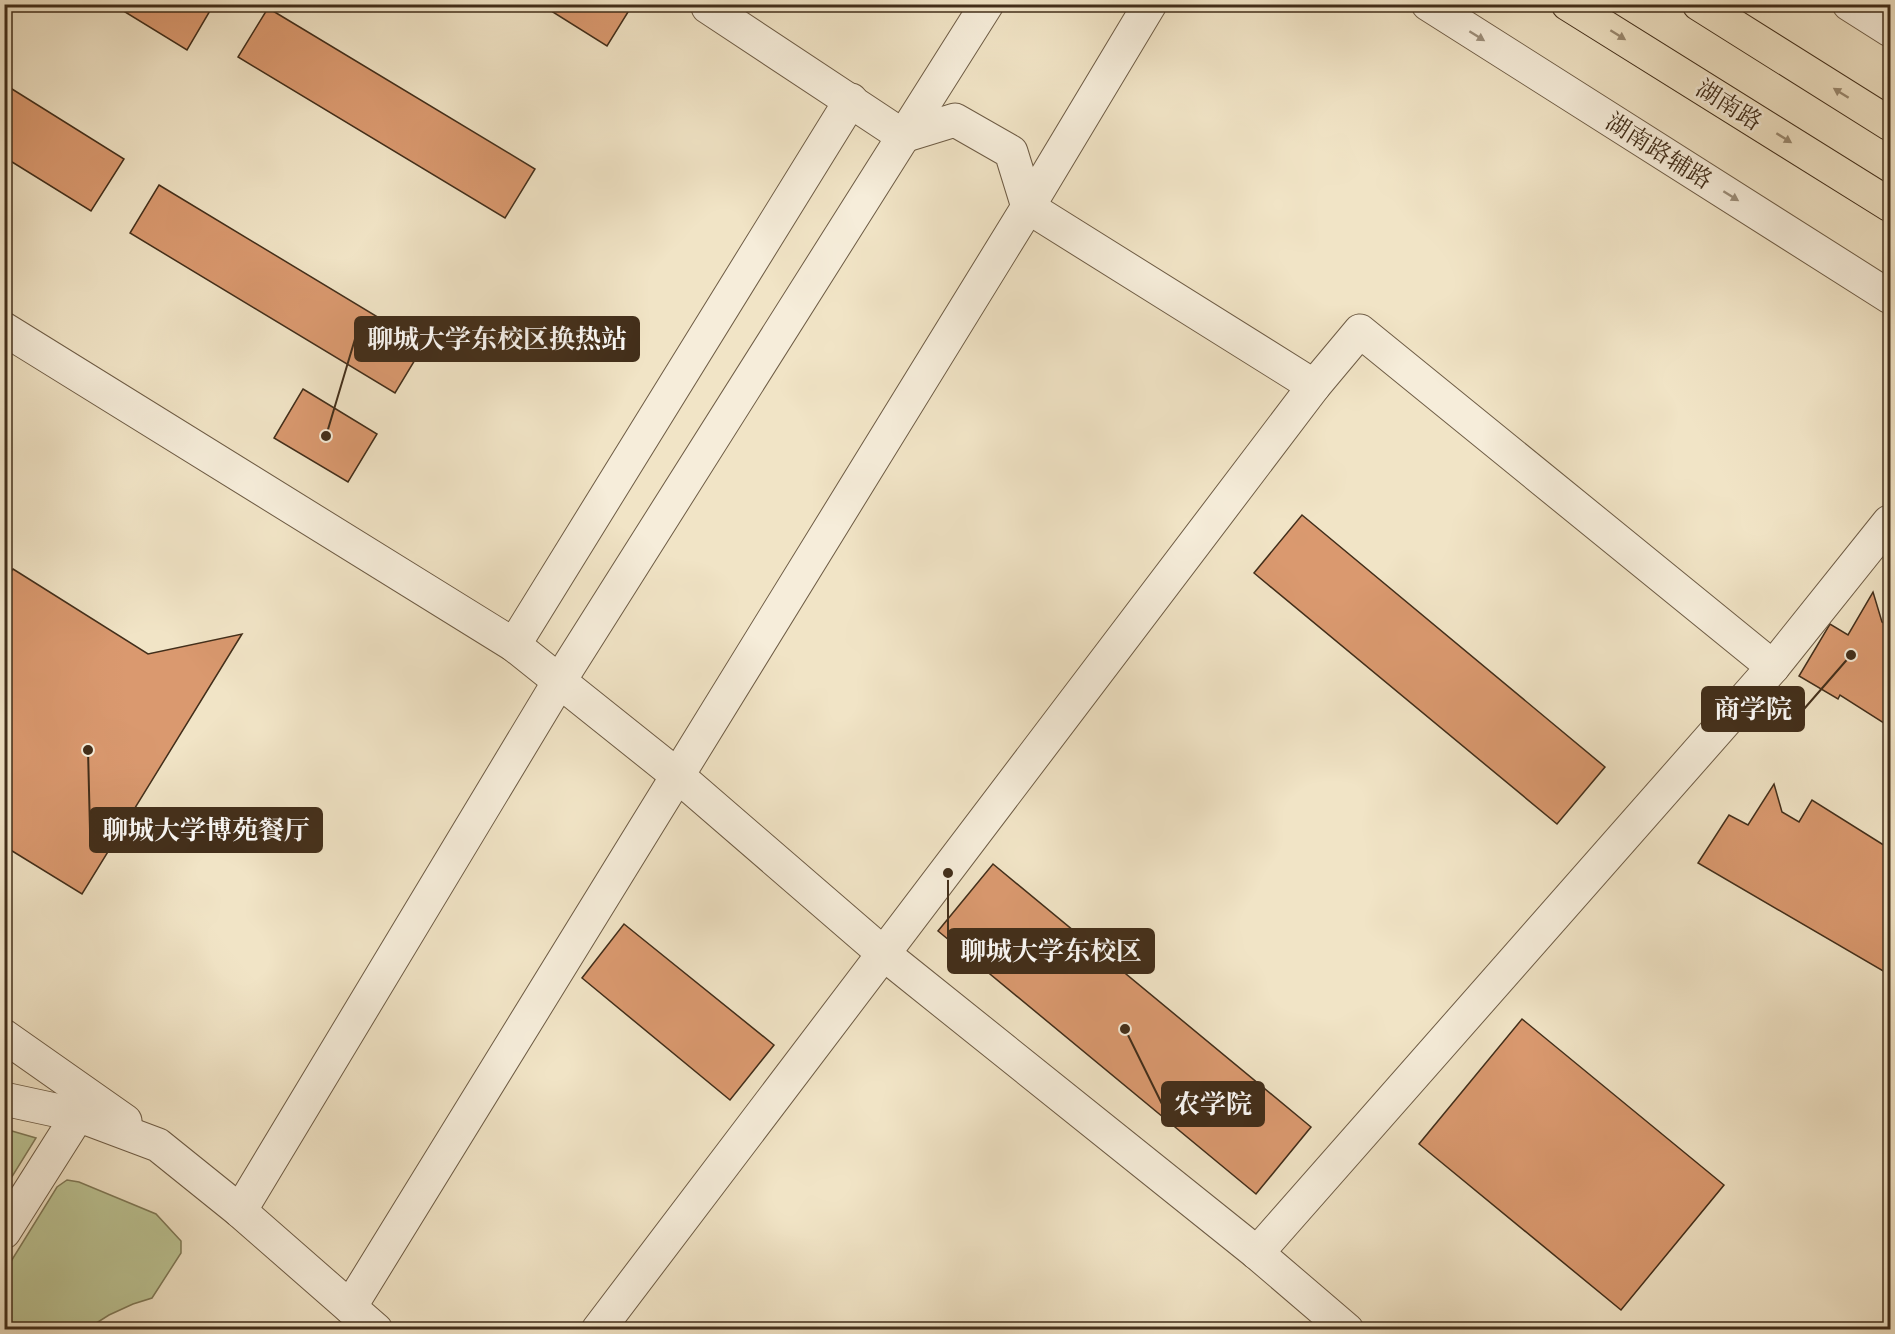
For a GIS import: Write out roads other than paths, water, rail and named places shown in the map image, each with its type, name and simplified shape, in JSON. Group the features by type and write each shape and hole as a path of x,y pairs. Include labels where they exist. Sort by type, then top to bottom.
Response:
{"main road":[{"name":"湖南路","path":"1568,4 1890,205"},
{"path":"1699,4 1890,124"}],"street":[{"path":"709,4 708,7 903,136"},
{"path":"240,1211 560,680 987,4"},
{"path":"350,1307 1028,207 1150,4"},
{"name":"湖南路辅路","path":"1428,4 1890,297"},
{"path":"1849,4 1890,30"},
{"path":"514,645 851,100"},
{"path":"903,136 955,120 1011,152 1028,207 1314,386"},
{"path":"4,329 514,645 678,776 884,954 1347,1329"},
{"path":"598,1329 1314,386 1360,331 1773,667"},
{"path":"1257,1254 1773,667 1890,522"},
{"path":"4,1036 158,1145 240,1211 376,1329"},
{"path":"41,1060 10,1101 78,1115 158,1145"},
{"path":"4,1232 78,1115"}],"place":[{"name":"聊城大学东校区换热站","path":"326,436"},
{"name":"商学院","path":"1851,655"},
{"name":"聊城大学博苑餐厅","path":"88,750"},
{"name":"聊城大学东校区","path":"948,873"},
{"name":"农学院","path":"1125,1029"}]}
